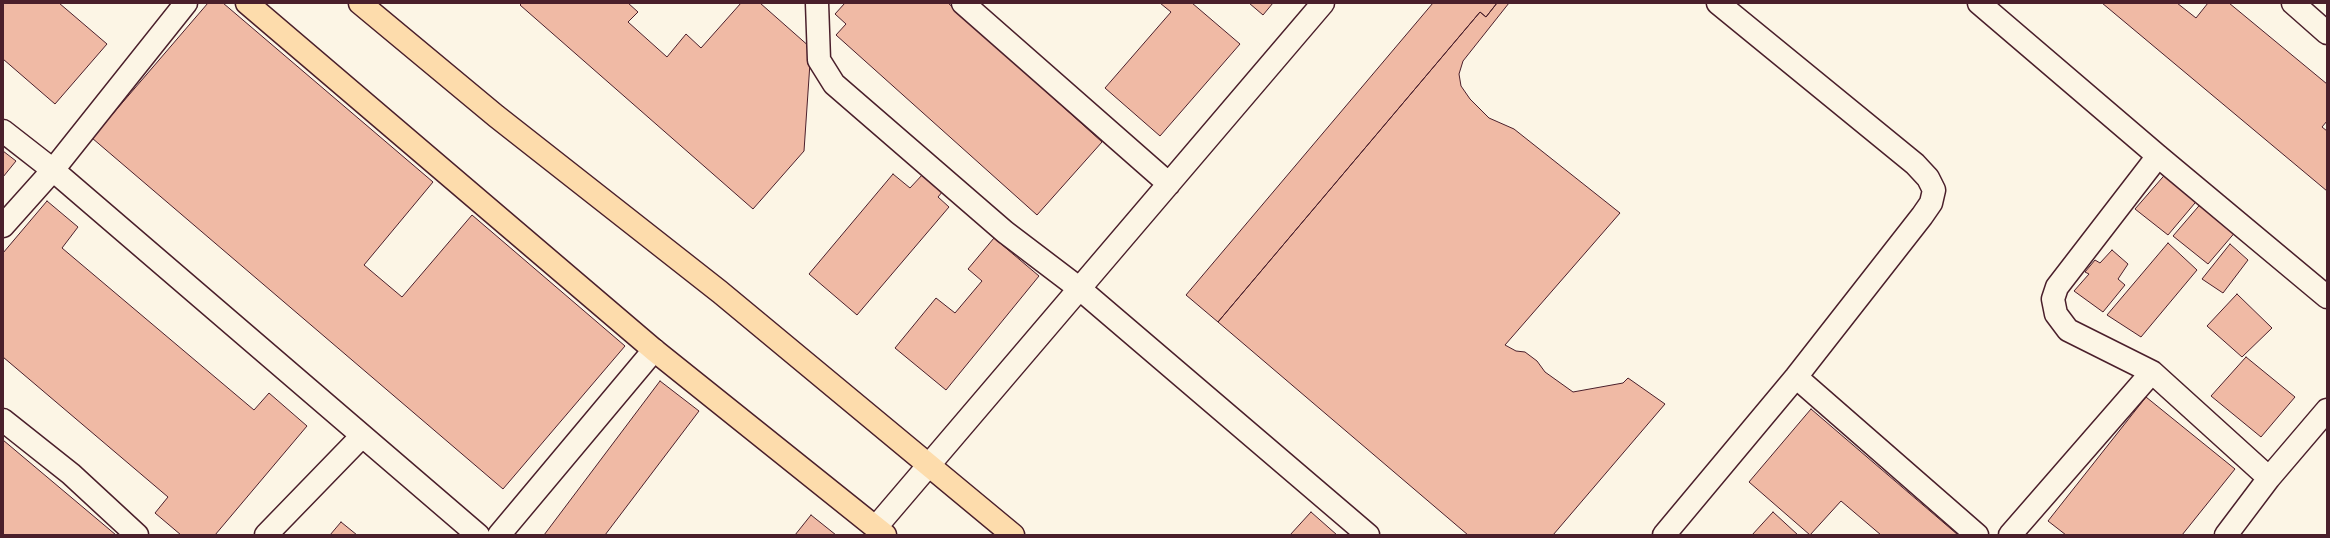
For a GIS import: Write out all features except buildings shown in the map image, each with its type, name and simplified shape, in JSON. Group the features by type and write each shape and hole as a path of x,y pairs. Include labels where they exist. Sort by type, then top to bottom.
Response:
{"main road":[{"path":"247,3 654,350 880,531"},
{"path":"360,3 496,116 720,292 930,464 1013,535"}],"street":[{"path":"3,226 52,170 186,3"},
{"path":"817,3 819,60 834,84 1005,232 1080,289 1368,535"},
{"path":"963,3 1169,184"},
{"path":"880,531 930,464 1323,3"},
{"path":"1979,3 2158,156 2327,297"},
{"path":"2293,3 2327,33"},
{"path":"1665,535 1796,377 1922,216 1931,203 1934,190 1928,178 1914,164 1730,7"},
{"path":"3,131 52,170 478,535"},
{"path":"2158,156 2057,287 2053,299 2056,314 2068,330 2152,372 2269,478"},
{"path":"499,535 654,350"},
{"path":"2010,535 2152,372"},
{"path":"1796,377 1977,535"},
{"path":"2237,532 2269,478 2327,410"},
{"path":"3,420 71,474 137,535"},
{"path":"266,535 362,436"}]}
